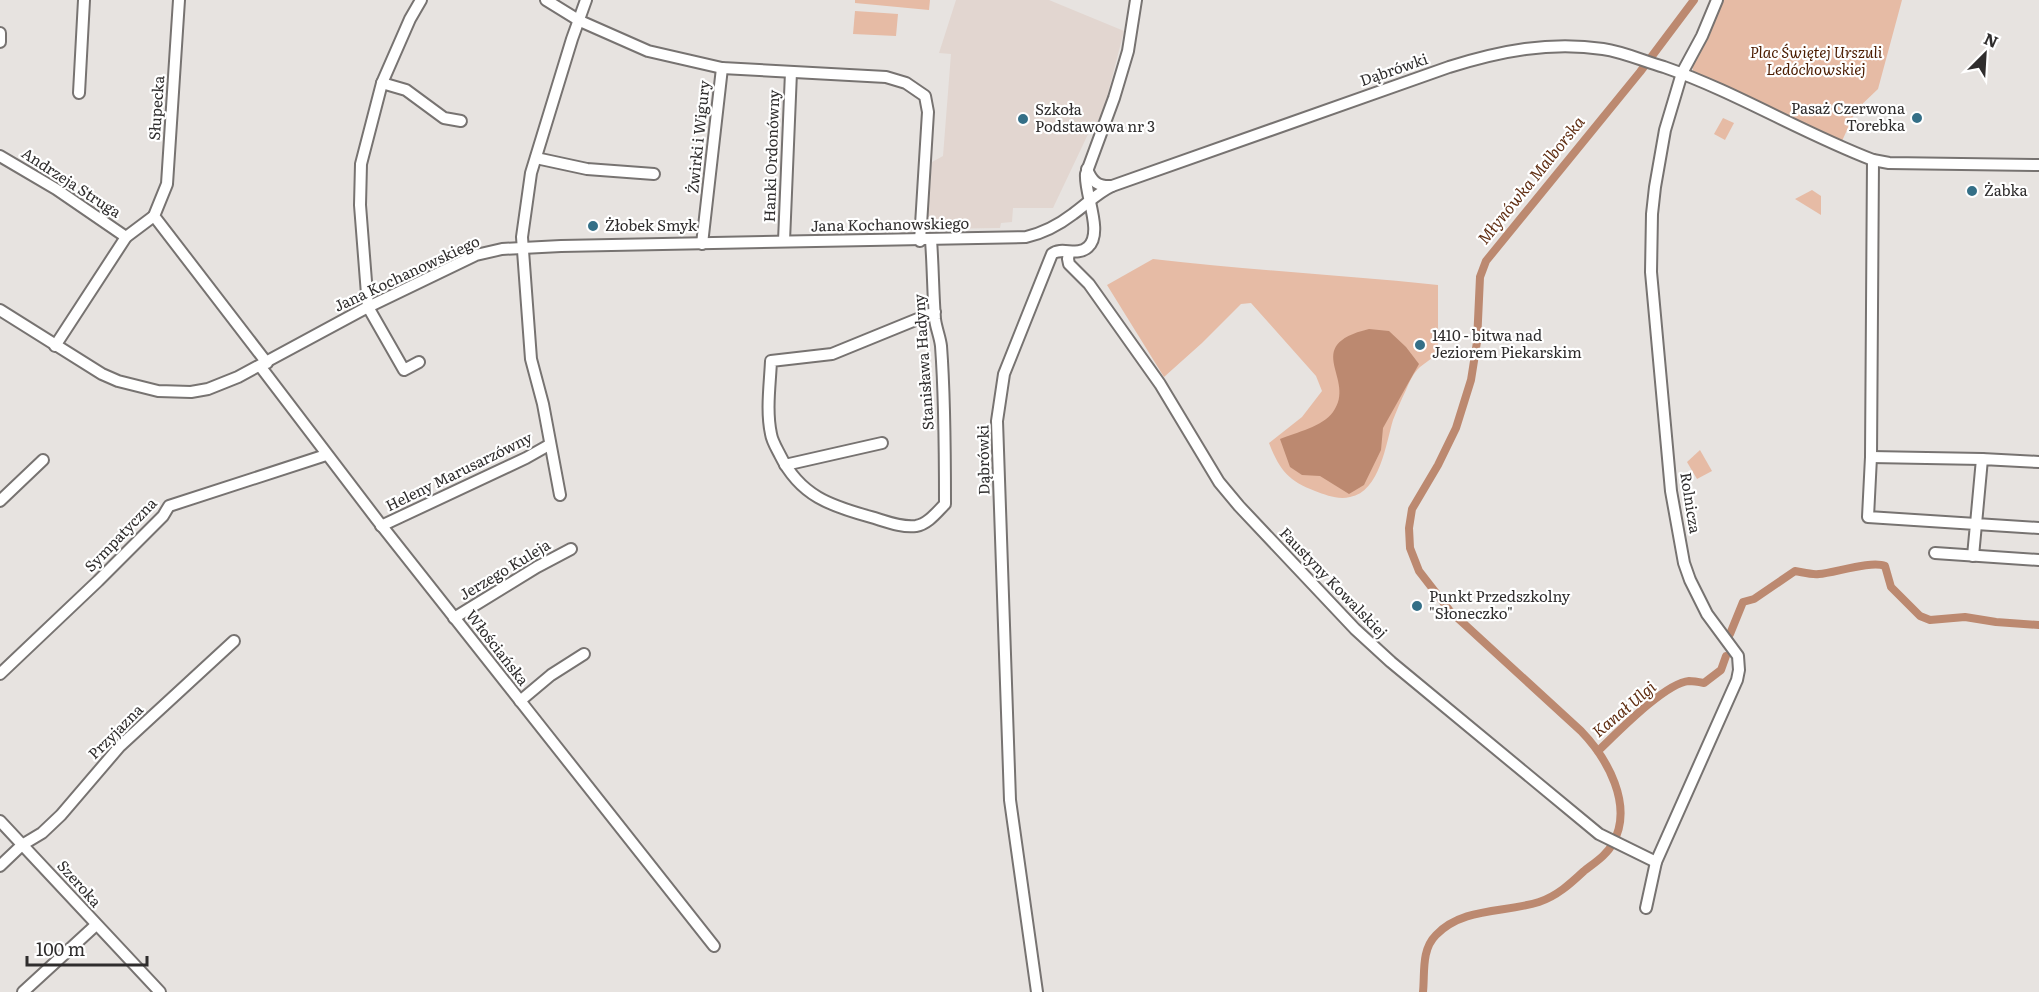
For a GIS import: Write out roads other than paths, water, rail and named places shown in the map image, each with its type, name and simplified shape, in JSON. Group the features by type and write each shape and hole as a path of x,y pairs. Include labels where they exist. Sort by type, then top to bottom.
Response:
{"street":[{"path":"79,93 84,0"},
{"name":"Słupecka","path":"154,216 167,184 179,0"},
{"path":"419,362 404,370 368,307 360,206 361,165 382,83 410,19 421,0"},
{"path":"546,0 580,21 648,51 722,68 791,72"},
{"name":"Heleny Marusarzówny","path":"560,495 543,404 531,359 522,248 531,173 586,0"},
{"path":"1069,252 1082,251 1093,240 1094,228 1086,185 1087,169 1114,98 1128,51 1136,0"},
{"name":"Rolnicza","path":"1646,908 1656,862 1737,680 1739,670 1738,656 1707,614 1684,563 1671,490 1651,272 1651,234 1658,168 1665,130 1682,73 1702,36 1717,0"},
{"path":"0,33 0,42"},
{"name":"Dąbrówki","path":"1071,216 1112,186 1449,67 1486,56 1528,48 1564,46 1603,49 1682,73 1873,160 1889,163 2039,165"},
{"name":"Żwirki i Wigury","path":"702,244 722,68"},
{"name":"Stanisława Hadyny","path":"785,465 794,477 819,499 838,507 904,525 917,526 927,522 945,504 940,342 935,322 925,240 925,160 928,112 925,96 906,83 886,77 791,72"},
{"name":"Hanki Ordonówny","path":"784,242 791,72"},
{"path":"382,83 406,90 444,118 460,121"},
{"name":"Andrzeja Struga","path":"0,156 56,189 126,237"},
{"path":"536,158 587,169 654,174"},
{"path":"1873,160 1871,457 1868,517 2039,528"},
{"path":"1087,169 1096,184 1112,186"},
{"path":"56,346 126,237 154,216 263,364"},
{"path":"1071,216 1085,220 1094,228"},
{"name":"Jana Kochanowskiego","path":"0,309 56,346 118,381 158,391 191,392 224,383 368,307 476,255 502,249 617,244 1007,239 1035,235 1071,216"},
{"name":"Dąbrówki","path":"1037,992 1010,800 997,421 1004,374 1051,257 1057,250 1069,252"},
{"name":"Faustyny Kowalskiej","path":"1069,252 1069,264 1089,284 1160,384 1219,482 1355,629 1384,656 1608,839 1656,862"},
{"path":"882,443 785,465 771,435 769,402 771,361 832,354 934,312"},
{"name":"Włościańska","path":"263,364 326,455 381,526 714,946"},
{"name":"Heleny Marusarzówny","path":"381,526 549,445"},
{"name":"Sympatyczna","path":"0,674 135,544 163,516 169,506 326,455"},
{"path":"1871,457 2039,462"},
{"path":"1973,556 1982,459"},
{"path":"0,501 43,460"},
{"name":"Jerzego Kuleja","path":"454,618 571,549"},
{"path":"1935,553 2039,560"},
{"name":"Przyjazna","path":"0,866 22,844 42,833 56,820 120,746 234,641"},
{"path":"520,701 551,675 585,654"},
{"name":"Szeroka","path":"0,821 160,992"},
{"path":"23,992 96,925"}],"waterway":[{"name":"Młynówka Malborska","path":"1423,992 1426,955 1436,935 1447,926 1471,915 1539,902 1552,896 1604,855 1613,843 1619,828 1621,813 1615,783 1591,742 1450,611 1419,571 1410,548 1409,528 1412,509 1438,465 1456,428 1471,380 1477,342 1480,277 1486,261 1640,72 1694,0"},
{"name":"Kanał Ulgi","path":"1730,634 1743,602 1754,599 1795,571 1819,574 1871,565 1885,566 1891,587 1920,616 1930,620 1965,617 2039,625"},
{"name":"Kanał Ulgi","path":"1598,751 1667,690 1689,681 1704,683 1721,670 1726,656"}],"place":[{"name":"Pasaż Czerwona Torebka","path":"1917,118"},
{"name":"Szkoła Podstawowa nr 3","path":"1023,119"},
{"name":"Żabka","path":"1972,191"},
{"name":"Żłobek Smyk","path":"593,226"},
{"name":"1410 - bitwa nad Jeziorem Piekarskim","path":"1420,345"},
{"name":"Punkt Przedszkolny \"Słoneczko\"","path":"1417,606"}],"park label":[{"name":"Plac Świętej Urszuli Ledóchowskiej","path":"1816,62"}]}
